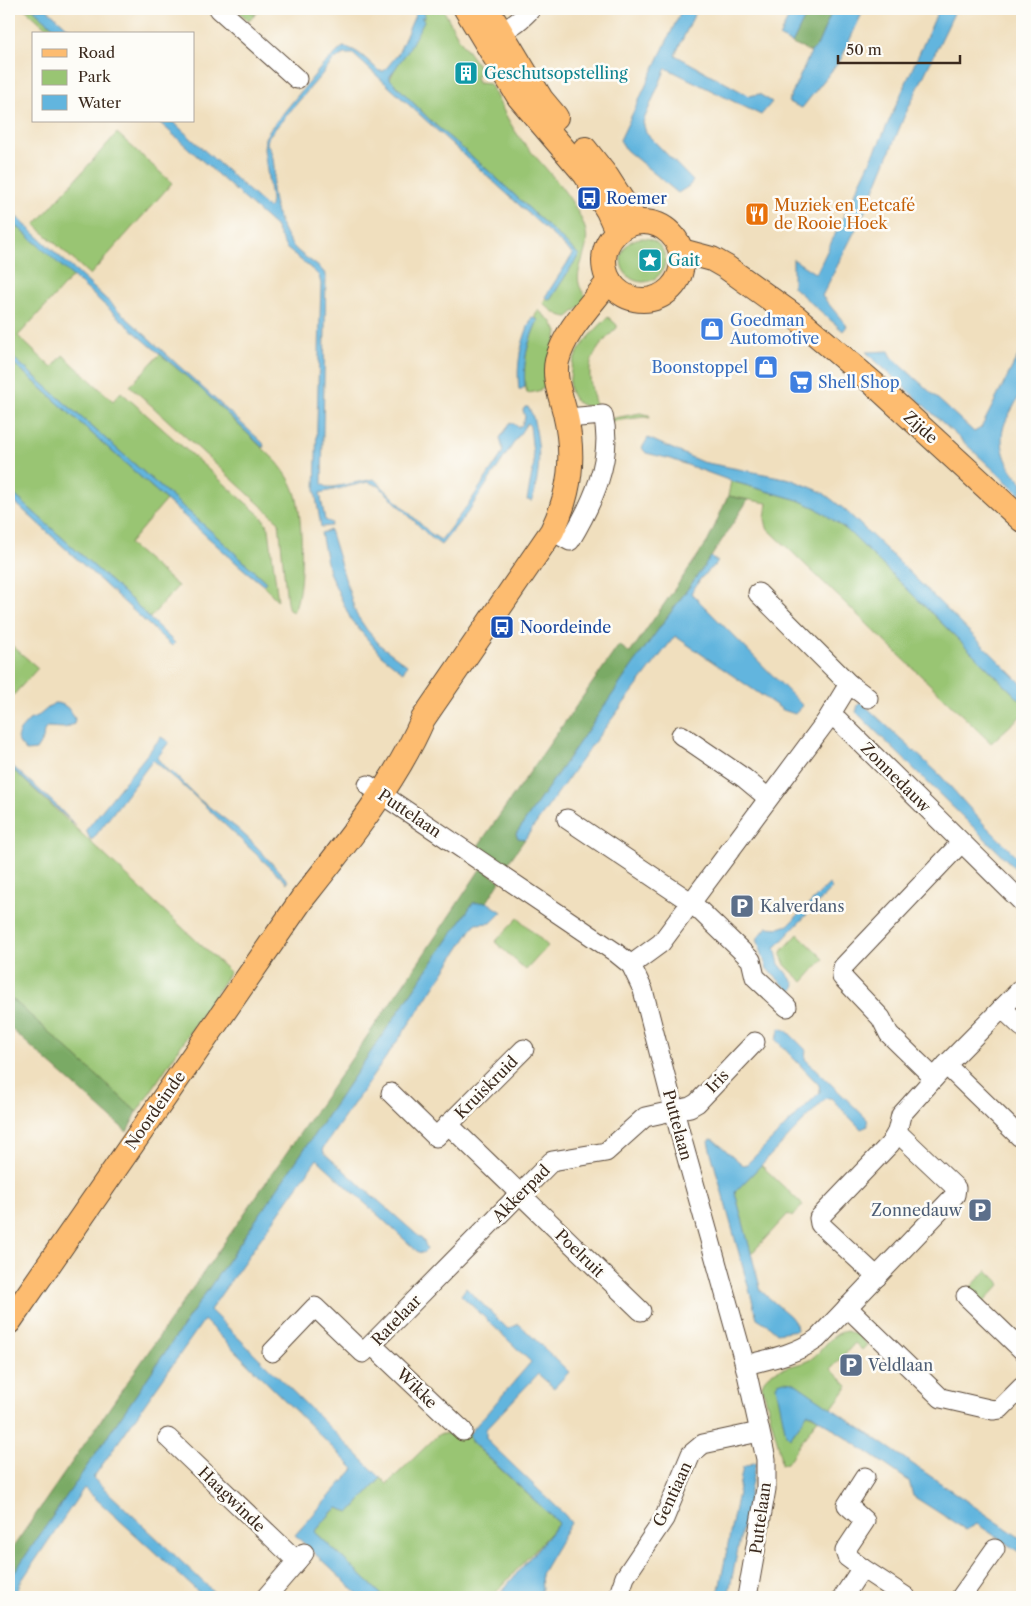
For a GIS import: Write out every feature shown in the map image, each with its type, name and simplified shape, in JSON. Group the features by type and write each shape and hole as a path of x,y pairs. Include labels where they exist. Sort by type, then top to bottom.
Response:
{"main road":[{"path":"466,9 491,19 541,99 607,176 627,226"},
{"path":"651,222 665,228 676,238 681,262 674,285 658,297 638,300 617,288 605,273 604,255 606,246 627,226 651,222"},
{"name":"Zijde","path":"681,262 714,274 747,281 796,318 874,384 1022,520"},
{"name":"Noordeinde","path":"9,1322 302,899 331,844 374,789 404,735 423,719 552,531 560,514 569,485 572,453 564,408 556,379 557,362 569,333 617,288"}],"street":[{"path":"219,9 297,79"},
{"path":"491,19 519,22 531,9"},
{"path":"552,531 570,542 586,515 597,490 605,455 606,427 603,415 564,408"},
{"path":"758,594 849,684 868,698"},
{"path":"631,964 661,943 827,720 849,684"},
{"name":"Zonnedauw","path":"827,720 832,718 838,720 1022,902"},
{"path":"681,735 744,778 768,798"},
{"name":"Puttelaan","path":"374,789 631,964 643,990 674,1111 745,1365 766,1459 766,1489 747,1597"},
{"path":"567,819 692,903 751,960 755,977 787,1007"},
{"path":"961,843 843,967 842,977 881,1018 889,1034 940,1071 1020,1137"},
{"path":"877,1277 820,1224 819,1218 890,1144 897,1132 901,1115 940,1071 1022,988"},
{"path":"1002,1008 1022,1027"},
{"name":"Iris","path":"674,1111 697,1103 755,1042"},
{"name":"Kruiskruid","path":"391,1093 436,1136 524,1049"},
{"name":"Akkerpad","path":"435,1280 552,1162 606,1152 646,1117 674,1111"},
{"name":"Kruiskruid","path":"448,1124 520,1195"},
{"path":"745,1365 788,1354 805,1347 817,1339 956,1195 956,1188 897,1132"},
{"name":"Poelruit","path":"520,1195 641,1311"},
{"name":"Ratelaar","path":"272,1352 315,1307 363,1353 435,1280"},
{"path":"966,1296 1022,1350"},
{"path":"847,1307 941,1398 1000,1410 1022,1387"},
{"name":"Wikke","path":"372,1345 462,1432"},
{"name":"Gentiaan","path":"618,1597 624,1577 664,1518 691,1454 703,1444 760,1432"},
{"name":"Haagwinde","path":"168,1438 301,1556 266,1597"},
{"path":"865,1477 847,1505 865,1521 845,1551 847,1557 906,1597"},
{"path":"961,1597 995,1549"},
{"path":"843,1597 862,1568"}],"green space":[{"path":"25,9 33,9 59,32 51,32"},
{"path":"236,9 248,9 254,14 261,9 248,20"},
{"path":"424,9 443,9 458,37 479,67 479,75 476,76 478,83 490,84 516,132 565,192 580,216 587,238 579,282 589,299 568,317 558,314 543,303 546,298 550,300 579,255 491,173 433,123 390,79 420,17 425,18"},
{"path":"809,9 833,9 817,46 811,52 792,44"},
{"path":"117,133 172,183 90,275 35,225"},
{"path":"9,219 73,276 18,336 52,368 63,355 113,401 121,392 263,518 269,529 278,601 263,585 266,582 213,533 9,354"},
{"path":"643,238 655,242 661,248 665,260 661,272 655,278 643,282 631,278 625,272 621,260 625,248 631,242"},
{"path":"538,310 552,322 557,332 548,383 539,391 527,393 524,374 526,356 538,320 534,318"},
{"path":"608,317 617,325 617,328 594,355 591,363 590,381 596,406 583,405 575,400 569,383 574,360 583,344"},
{"path":"160,354 200,388 285,472 295,492 300,517 302,553 300,588 293,612 289,610 287,603 279,522 130,386"},
{"path":"9,359 166,500 129,544 178,586 149,619 136,604 9,490"},
{"path":"640,413 649,415 650,418 613,421 610,419"},
{"path":"731,481 798,500 816,508 847,530 1022,702 1022,715 991,743 767,528 765,519 767,503 728,496"},
{"path":"728,496 748,500 711,557 637,659 516,834 518,838 525,839 506,866 478,846 619,645 630,653 708,541"},
{"path":"9,643 38,668 9,700"},
{"path":"9,766 230,972 137,1112 9,996"},
{"path":"481,868 500,881 487,902 473,903 9,1580 9,1553 420,960"},
{"path":"518,918 548,946 526,970 495,942"},
{"path":"798,934 824,959 803,982 785,965 781,955 783,950"},
{"path":"9,996 137,1112 127,1132 9,1027"},
{"path":"761,1165 803,1205 792,1217 788,1214 751,1254 735,1192"},
{"path":"987,1270 1001,1284 980,1306 966,1292"},
{"path":"847,1331 859,1336 867,1345 862,1350 855,1343 831,1369 848,1386 831,1409 793,1382 790,1438 808,1413 818,1418 787,1463 781,1465 779,1448 762,1385 770,1374 811,1359 832,1338 841,1332"},
{"path":"439,1434 469,1434 471,1442 559,1523 492,1597 384,1597 315,1532 331,1513 338,1508 350,1512 381,1478 387,1484"}],"water":[{"path":"33,9 47,9 73,32 59,32"},
{"path":"415,9 424,9 425,18 421,17 424,21 407,52 390,76 390,79 433,123 491,173 579,255 550,300 545,297 573,254 353,54 344,54 335,59 268,137 267,144 274,164 273,197 284,232 294,247 326,275 322,484 327,487 333,487 374,479 430,533 441,540 470,502 502,454 500,438 511,422 518,427 522,425 525,417 523,410 525,407 528,407 532,414 539,458 532,501 527,500 534,463 530,426 527,423 468,512 441,545 429,536 379,486 368,482 320,493 325,520 332,523 331,526 321,527 315,491 321,284 319,276 286,248 275,226 159,122 173,122 268,208 271,200 264,149 265,138 270,129 323,65 343,47 358,53 379,71 384,71 398,54 416,13"},
{"path":"682,9 697,9 675,55 749,96 759,94 772,102 761,115 666,68 643,122 646,133 693,181 678,193 626,150 620,140"},
{"path":"793,9 809,9 792,44 779,37"},
{"path":"833,9 864,9 841,59 802,108 788,102 811,52 817,46"},
{"path":"939,9 956,9 904,117 868,205 822,296 847,326 843,331 793,287 793,259 816,274 880,141"},
{"path":"9,210 263,443 264,447 9,219"},
{"path":"532,317 538,320 527,352 525,387 519,390 518,371 520,353"},
{"path":"1022,348 1023,383 1019,396 1005,423 1002,439 1007,462 1022,482 1022,496 866,352 889,351 892,357 974,432 981,428"},
{"path":"9,354 266,582 263,585 242,568 9,359"},
{"path":"648,438 702,462 790,479 822,492 844,509 892,555 1022,684 1022,702 847,530 816,508 798,500 731,481 671,459 646,453 642,448"},
{"path":"9,490 136,604 175,643 172,646 9,497"},
{"path":"330,530 356,614 381,646 407,665 403,672 381,655 351,620 329,572 321,533"},
{"path":"711,557 718,562 701,578 691,593 803,706 795,714 783,710 675,636 592,745 525,839 518,838 516,834 637,659"},
{"path":"861,702 940,775 982,822 1022,862 1022,875 856,712"},
{"path":"54,703 64,705 69,710 75,719 74,724 65,728 47,727 44,731 43,739 36,750 26,751 17,738 20,730 29,720 37,717"},
{"path":"161,737 169,742 157,758 169,772 172,772 200,800 238,829 288,881 287,883 153,760 93,839 90,839 86,830"},
{"path":"9,763 53,802 76,826 9,766"},
{"path":"829,884 832,888 775,948 779,964 795,984 794,989 790,991 767,969 757,939 767,927 779,928 788,925"},
{"path":"487,902 502,912 491,923 475,924 425,1001 323,1148 324,1153 424,1241 427,1249 423,1253 418,1252 317,1159 210,1310 381,1478 350,1512 338,1508 331,1513 315,1532 384,1597 361,1597 295,1535 354,1469 204,1320 93,1478 219,1597 204,1597 84,1488 20,1583 17,1593 18,1597 9,1597 9,1580 473,903"},
{"path":"780,1028 787,1031 806,1050 805,1059 867,1119 868,1126 861,1129 831,1098 826,1098 735,1192 761,1291 790,1316 796,1324 797,1330 777,1333 757,1318 708,1142 710,1139 714,1140 743,1165 747,1164 820,1092 819,1085 776,1040"},
{"path":"466,1288 508,1329 519,1324 569,1372 554,1388 538,1374 486,1429 486,1438 492,1445 571,1523 541,1574 542,1589 537,1597 497,1597 559,1523 471,1441 469,1434 531,1362 461,1295"},
{"path":"784,1381 793,1382 1022,1539 1022,1554 977,1524 966,1530 913,1496 909,1481 812,1414 808,1413 790,1438 786,1434 776,1386"},
{"path":"756,1462 728,1597 714,1597 719,1590 743,1467"}],"place":[{"name":"Geschutsopstelling","path":"466,73"},
{"name":"Roemer","path":"589,198"},
{"name":"Muziek en Eetcafé de Rooie Hoek","path":"757,214"},
{"name":"Gait","path":"650,260"},
{"name":"Goedman Automotive","path":"712,329"},
{"name":"Boonstoppel","path":"766,367"},
{"name":"Shell Shop","path":"801,382"},
{"name":"Noordeinde","path":"502,627"},
{"name":"Kalverdans","path":"742,906"},
{"name":"Zonnedauw","path":"980,1210"},
{"name":"Veldlaan","path":"851,1365"}]}
